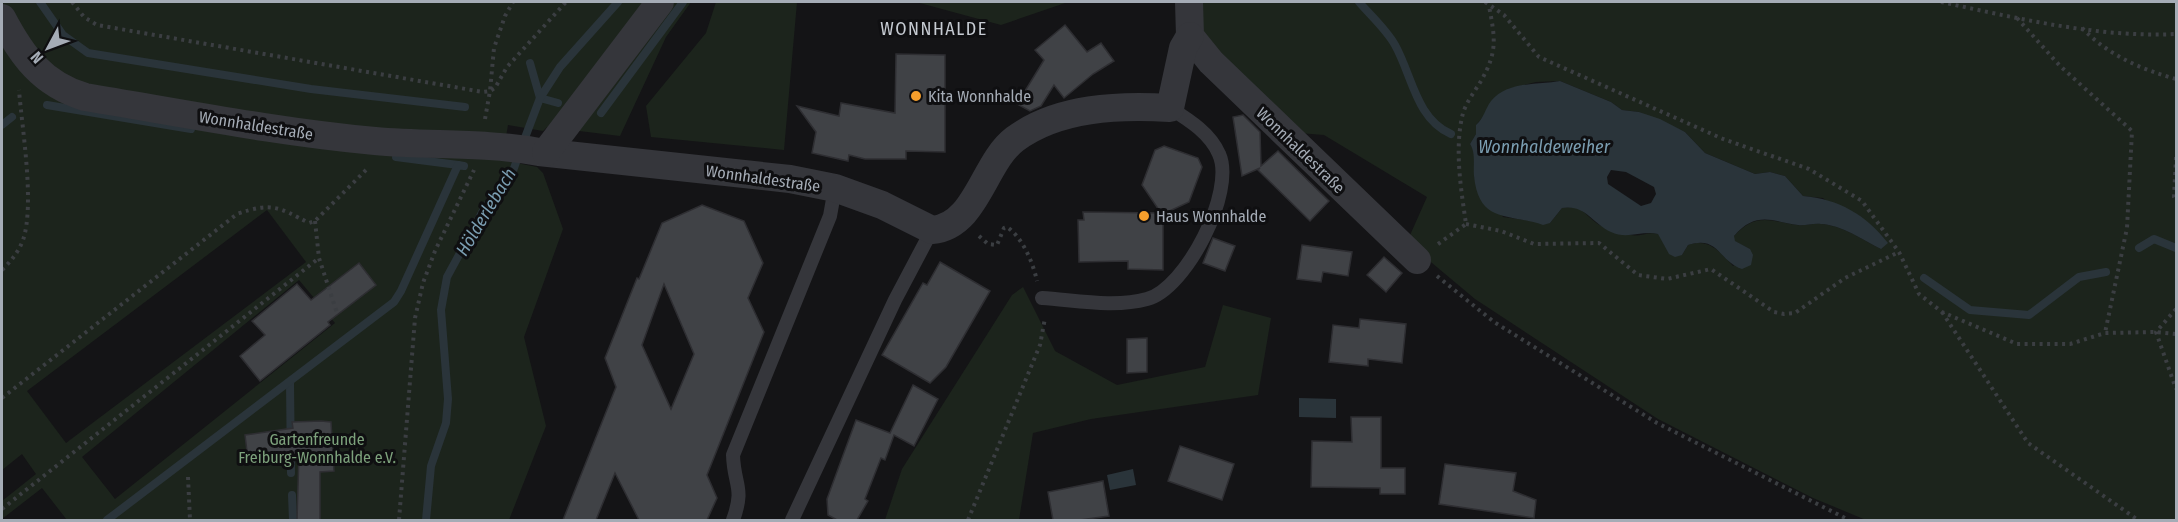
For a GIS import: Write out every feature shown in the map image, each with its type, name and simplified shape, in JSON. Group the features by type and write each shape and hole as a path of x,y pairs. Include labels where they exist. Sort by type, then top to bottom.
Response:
{"street":[{"path":"542,152 660,2"},
{"path":"932,230 953,224 966,211 995,160 1013,140 1034,126 1095,110 1138,106 1170,108 1183,48 1190,36 1189,2"},
{"name":"Wonnhaldestraße","path":"2,18 29,64 49,81 66,91 86,97 290,131 373,141 433,146 489,140 542,152 790,179 835,188 882,205 932,230"},
{"name":"Wonnhaldestraße","path":"1190,36 1211,62 1286,137 1417,260"}],"lane":[{"path":"1042,298 1111,302 1148,299 1171,285 1185,268 1201,242 1218,200 1223,174 1220,155 1207,136 1192,122 1170,108"},
{"path":"733,520 740,501 740,486 733,455 830,216 835,188"},
{"path":"792,520 895,300 932,230"}],"path":[{"path":"72,2 84,17 97,25 490,91 495,88 507,67 566,2"},
{"path":"399,520 415,318 431,261 451,214 469,184 489,140 494,48 505,16 513,2"},
{"path":"1941,2 2017,18 2082,27 2149,36 2176,34"},
{"path":"1466,224 1459,180 1461,133 1466,105 1495,54 1495,38 1487,3"},
{"path":"1487,3 1503,15 1539,57 1723,139 1818,174 1862,201 1899,252 1919,294 1942,312 2017,344 2070,344 2105,333 2176,334"},
{"path":"2017,18 2060,66 2132,131 2127,228 2105,333"},
{"path":"2082,27 2099,45 2137,67 2176,79"},
{"path":"2,270 15,256 24,238 27,214 23,121 19,91 21,75 29,64"},
{"path":"2,398 237,214 257,207 274,206 309,223 315,221 335,204 370,165 373,141"},
{"path":"2176,157 2174,197 2176,201"},
{"path":"315,221 319,258 337,313"},
{"path":"1849,520 1657,423 1494,322 1417,260 1466,224 1501,231 1534,244 1599,243 1638,274 1667,279 1711,268 1774,312 1784,314 1795,313 1845,278 1899,252"},
{"path":"980,238 988,244 997,245 1000,234 1007,227 1013,231 1033,264"},
{"path":"2,509 319,258"},
{"path":"2156,332 2176,309"},
{"path":"1942,312 2028,443 2138,520"},
{"path":"968,520 1040,345 1046,323 1045,314"},
{"path":"2156,332 2176,389"},
{"path":"188,477 190,520"}],"green space":[{"name":"Gartenfreunde Freiburg-Wonnhalde e.V.","path":"2,2 691,2 666,37 620,136 547,127 543,131 508,125 502,160 537,167 543,173 563,229 524,337 546,426 509,520 67,520 42,488 2,519 2,501 36,474 22,454 2,470","holes":["267,210 306,262 66,443 27,391","299,280 335,323 115,499 82,457"]},
{"path":"716,2 797,2 784,150 651,137 646,106 706,33"},
{"path":"916,2 1068,2 1001,25"},
{"path":"1192,2 2176,2 2176,520 1866,520 1813,498 1658,419 1475,299 1407,242 1427,197 1324,135 1299,133 1208,46","holes":["1560,81 1611,102 1622,110 1639,112 1685,132 1705,153 1755,174 1770,172 1785,176 1803,196 1823,198 1881,249 1829,225 1797,225 1764,220 1749,224 1734,236 1734,241 1750,249 1733,266 1718,251 1708,245 1695,243 1688,245 1682,255 1669,253 1659,234 1634,235 1612,230 1598,224 1577,208 1562,208 1550,223 1503,217 1474,177 1474,150 1470,144 1476,134 1476,125 1508,89 1536,82"]},
{"path":"1023,287 1055,351 1117,385 1205,367 1223,305 1271,318 1258,395 1091,419 1033,433 1019,520 885,520 902,469 1012,295"}],"water":[{"name":"Wonnhaldeweiher","path":"1560,81 1611,102 1622,110 1639,112 1660,119 1685,132 1705,153 1755,174 1770,172 1785,176 1803,196 1828,201 1851,210 1870,224 1888,243 1881,249 1829,225 1801,225 1757,220 1749,223 1734,236 1735,241 1750,249 1753,255 1751,265 1742,269 1706,243 1688,245 1682,255 1675,257 1669,254 1658,234 1617,234 1604,228 1583,211 1577,209 1562,208 1550,223 1543,225 1497,214 1482,202 1477,191 1474,155 1470,144 1476,134 1476,125 1491,101 1506,90 1523,85","holes":["1611,170 1626,172 1654,187 1656,194 1651,203 1641,206 1608,184 1607,177"]},
{"path":"1299,398 1336,399 1336,418 1299,417"},
{"path":"1133,469 1136,485 1110,490 1107,475"}],"building":[{"path":"1065,25 1087,52 1101,43 1114,61 1093,74 1064,98 1054,85 1041,106 1030,111 1017,104 1044,60 1035,50"},
{"path":"896,54 945,55 945,152 906,151 906,159 865,159 849,155 848,161 812,153 816,132 797,106 839,116 841,103 895,113"},
{"path":"1243,115 1260,132 1261,166 1278,151 1329,201 1310,221 1258,170 1260,168 1242,176 1233,117"},
{"name":"Haus Wonnhalde","path":"1164,146 1198,158 1202,167 1189,202 1163,214 1163,270 1128,269 1128,261 1079,262 1078,220 1084,220 1083,212 1161,213 1142,185 1155,150"},
{"path":"702,205 744,221 763,263 748,298 764,332 707,475 717,498 707,520 639,520 615,473 596,520 563,520 616,387 605,358 662,223","holes":["664,284 694,354 671,409 642,345"]},
{"path":"1213,238 1235,246 1225,271 1203,263"},
{"path":"1302,245 1352,252 1348,276 1323,272 1321,282 1297,279"},
{"path":"1384,257 1402,273 1386,292 1367,275"},
{"path":"940,262 990,291 946,367 930,383 882,355 923,283 927,285"},
{"path":"359,263 376,285 328,322 330,325 260,381 240,356 265,335 252,321 297,284 311,300"},
{"path":"1360,319 1406,324 1402,363 1368,359 1368,366 1329,362 1333,325 1359,328"},
{"path":"1147,338 1147,372 1127,373 1127,339"},
{"path":"913,385 938,399 914,446 894,435 885,460 881,458 865,499 868,501 857,520 837,520 828,515 827,499 856,420 890,433"},
{"path":"1351,417 1381,417 1381,468 1405,468 1405,494 1380,494 1380,488 1311,487 1312,441 1352,442"},
{"path":"292,422 331,422 334,471 320,472 320,520 297,520 299,453 248,460 245,435 293,428"},
{"path":"1180,446 1234,464 1222,500 1168,481"},
{"path":"1445,464 1516,473 1513,491 1536,500 1534,518 1439,504"},
{"path":"1103,481 1109,516 1080,520 1053,520 1048,492"}],"waterway":[{"path":"40,2 63,35 88,53 311,89 465,107"},
{"name":"Hölderlebach","path":"523,143 540,98 560,67 618,2"},
{"path":"601,113 683,2"},
{"path":"1359,2 1395,45 1422,107 1439,127 1451,134"},
{"path":"530,63 540,98 558,103"},
{"path":"47,105 191,129"},
{"path":"2,125 12,117"},
{"name":"Hölderlebach","path":"426,520 431,466 446,423 448,399 441,310 447,277 485,207 513,171 519,154"},
{"path":"396,157 458,165"},
{"path":"107,520 394,302 458,165 464,166"},
{"path":"2139,248 2154,239 2176,248"},
{"path":"1924,278 1970,310 2029,315 2079,277 2106,272"},
{"path":"290,383 291,473"},
{"path":"292,495 293,520"}],"place":[{"name":"Kita Wonnhalde","path":"916,96"},
{"name":"Haus Wonnhalde","path":"1144,216"}],"district":[{"name":"WONNHALDE","path":"934,29"}]}
